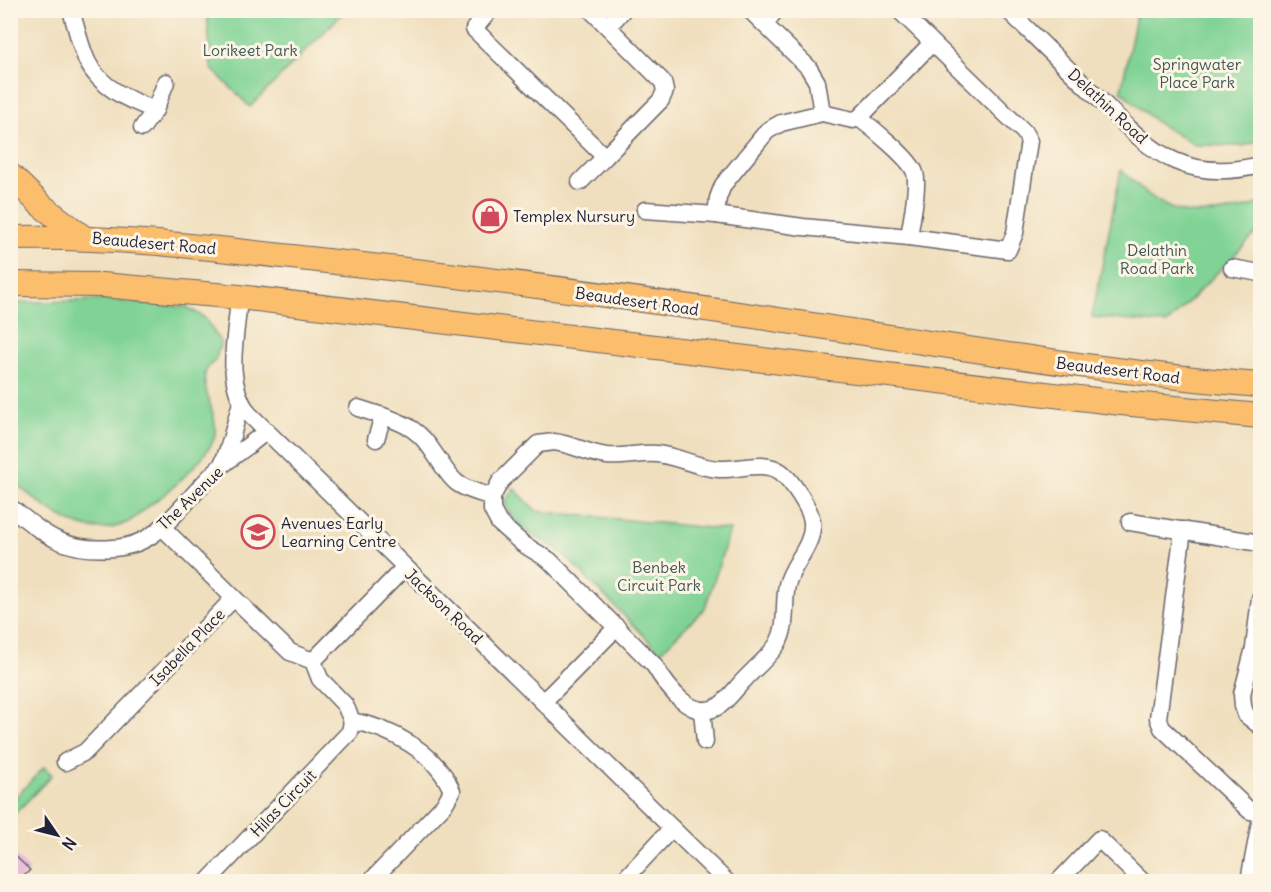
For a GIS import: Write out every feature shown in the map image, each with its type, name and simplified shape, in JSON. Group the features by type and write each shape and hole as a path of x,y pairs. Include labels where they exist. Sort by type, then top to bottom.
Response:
{"highway":[{"path":"10,175 42,206 84,238"},
{"name":"Beaudesert Road","path":"10,238 84,238 181,244 416,271 753,316 1135,373 1260,385"},
{"name":"Beaudesert Road","path":"10,284 102,285 239,297 1120,403 1260,416"}],"street":[{"path":"71,10 87,62 100,79 132,101 155,110"},
{"path":"490,10 474,29 605,156"},
{"path":"580,182 661,100 665,91 663,82 591,10"},
{"path":"608,27 623,10"},
{"path":"750,10 808,67 817,82 822,113"},
{"path":"764,24 776,10"},
{"name":"Delathin Road","path":"1008,10 1129,129 1157,152 1177,162 1200,169 1223,171 1260,165"},
{"path":"645,210 716,214 803,227 909,237 1008,250 1015,233 1029,141 1023,132 901,12"},
{"path":"716,214 718,198 723,185 767,131 781,123 822,113 853,120 859,117 932,43"},
{"path":"142,128 155,110 166,82"},
{"path":"859,117 909,162 915,172 916,184 909,237"},
{"path":"1232,268 1260,273"},
{"name":"Jackson Road","path":"239,297 233,376 241,403 266,431 727,882"},
{"path":"220,467 230,448 241,403"},
{"path":"358,408 403,422 416,431 443,468 458,484 492,497"},
{"path":"376,439 383,416"},
{"name":"The Avenue","path":"10,507 44,534 69,546 83,549 121,548 133,545 162,527 220,467 250,446 266,431"},
{"path":"554,441 605,456 620,457 656,453 716,469 768,466 782,473 809,508 812,523 809,539 794,566 787,585 783,627 778,644 720,705 702,711 689,707 664,683 654,664 549,560 523,544 499,523 492,510 492,497 500,482 538,444 554,441"},
{"path":"1130,522 1260,543"},
{"name":"Isabella Place","path":"65,762 86,752 234,598 162,527"},
{"path":"1183,530 1158,718 1162,728 1251,811 1260,813"},
{"path":"313,661 405,567"},
{"path":"234,598 290,652 313,661 320,679 345,705 352,721 374,725 414,746 446,776 452,791 444,805 369,882"},
{"path":"1260,598 1254,648 1242,694 1246,715 1260,726"},
{"path":"543,702 617,627"},
{"path":"702,711 705,742"},
{"name":"Hilas Circuit","path":"207,882 350,732 352,721"},
{"path":"1250,875 1260,823"},
{"path":"622,882 672,828"},
{"path":"1058,882 1099,839 1139,880"}],"green space":[{"name":"Lorikeet Park","path":"207,10 345,11 250,107 211,68"},
{"name":"Springwater Place Park","path":"1137,11 1260,11 1260,141 1243,146 1195,145 1157,123 1121,91"},
{"name":"Delathin Road Park","path":"1121,170 1152,197 1182,212 1217,213 1260,203 1260,229 1167,324 1092,317"},
{"path":"104,300 187,307 205,318 221,343 215,361 207,368 205,376 205,387 215,431 209,448 180,481 136,517 111,528 95,529 65,519 11,480 10,303"},
{"name":"Benbek Circuit Park","path":"514,488 536,511 730,530 705,608 660,652 563,554 514,520 505,502"},
{"path":"44,767 52,775 11,818 11,802"}],"building":[{"path":"10,851 30,870 18,882 10,882"}],"place":[{"name":"Templex Nursury","path":"490,216"},
{"name":"Avenues Early Learning Centre","path":"258,532"}]}
